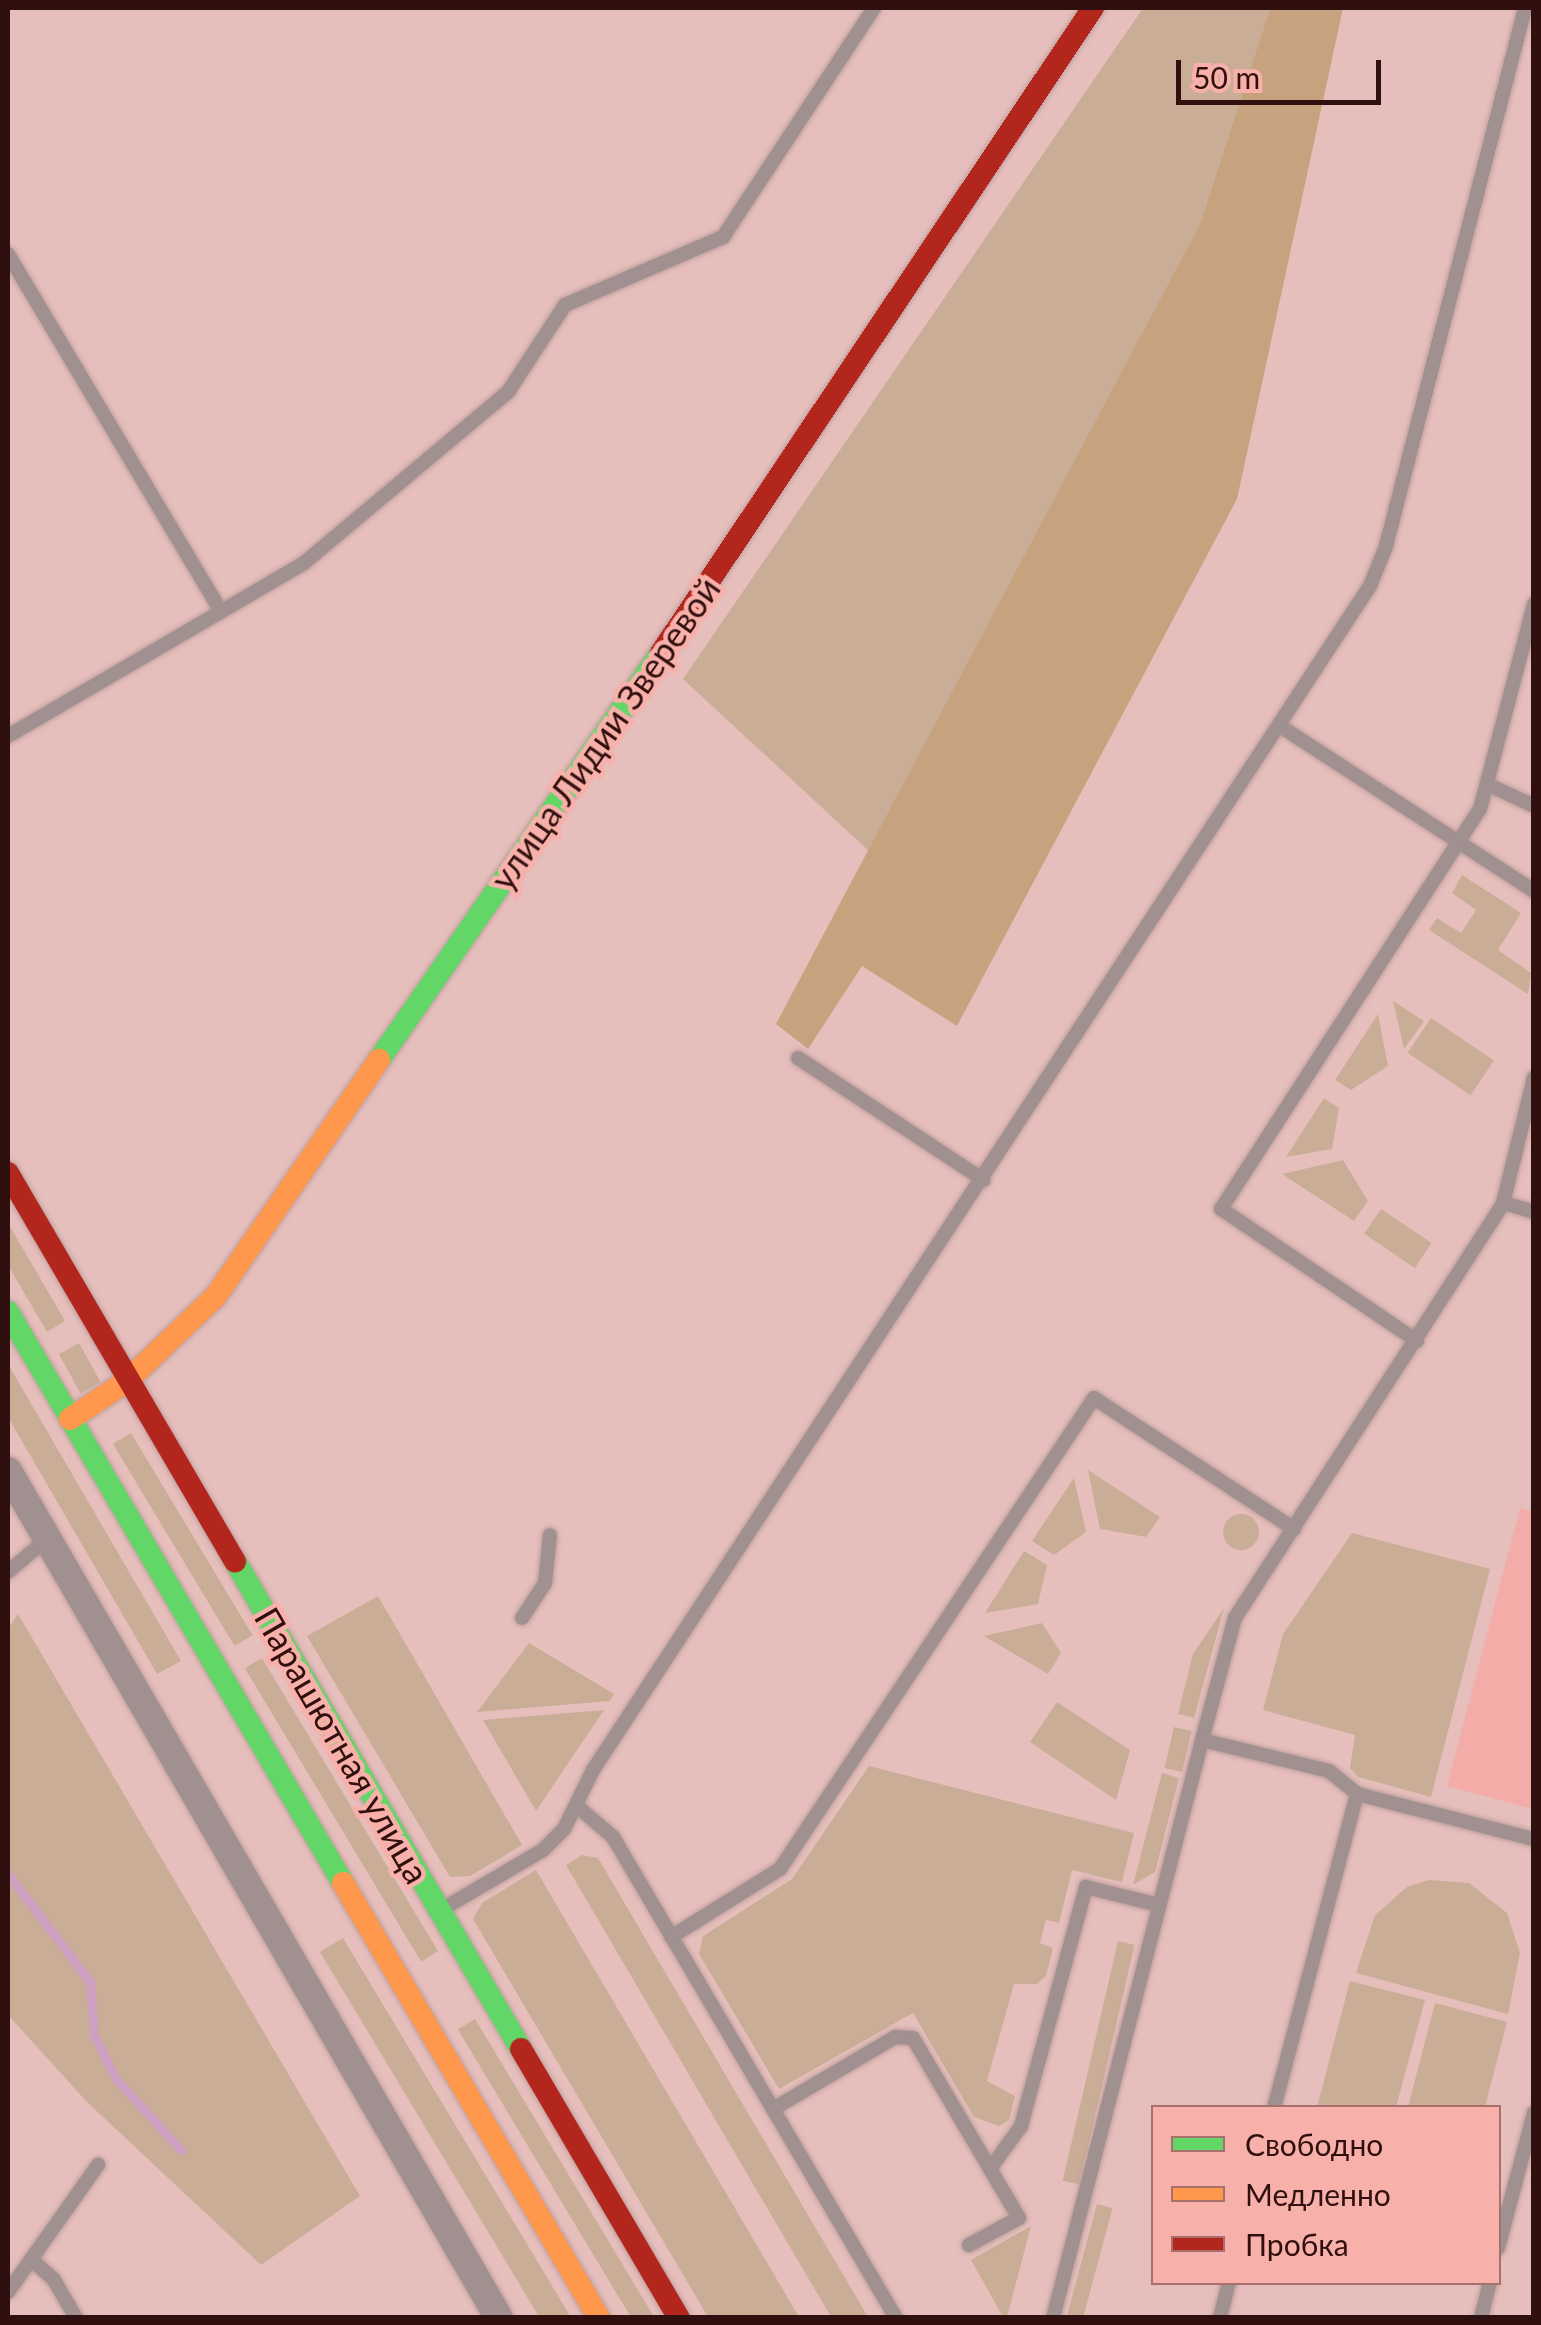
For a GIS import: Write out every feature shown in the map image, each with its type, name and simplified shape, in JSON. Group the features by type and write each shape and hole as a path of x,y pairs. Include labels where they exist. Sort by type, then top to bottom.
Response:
{"main road":[{"name":"улица Лидии Зверевой","path":"70,1419 127,1381 216,1296 664,648 1093,8"},
{"name":"Парашютная улица","path":"8,1173 679,2318"},
{"name":"Парашютная улица","path":"8,1312 599,2318"},
{"path":"457,1979 486,1989"},
{"path":"428,2027 432,1993"}],"street":[{"path":"8,1471 499,2318"}],"lane":[{"path":"8,736 304,563 508,392 565,304 723,237 874,8"},
{"path":"440,1910 543,1850 577,1806 593,1770 1282,728 1380,566 1524,8"},
{"path":"8,254 220,611"},
{"path":"1416,1342 1221,1208 1461,842 1489,785 1534,604"},
{"path":"1282,728 1534,892"},
{"path":"1489,785 1534,806"},
{"path":"798,1058 984,1180"},
{"path":"1053,2318 1235,1618 1416,1342 1502,1202 1534,1078"},
{"path":"1502,1202 1534,1212"},
{"path":"671,1936 780,1869 1094,1398 1294,1529"},
{"path":"522,1618 545,1583 550,1535"},
{"path":"8,1572 48,1538"},
{"path":"1202,1740 1330,1771 1357,1794 1534,1840"},
{"path":"1275,2105 1357,1794"},
{"path":"577,1806 613,1837 896,2318"},
{"path":"990,2169 1022,2126 1086,1886 1160,1906"},
{"path":"773,2109 904,2035 913,2038 1019,2218 970,2245"},
{"path":"1501,2237 1534,2113"},
{"path":"8,2292 98,2165"},
{"path":"30,2259 54,2280 76,2318"},
{"path":"1220,2318 1229,2285"},
{"path":"1480,2318 1489,2285"}],"shaded area":[{"path":"1143,8 1270,8 1200,224 870,852 683,679"},
{"path":"1270,8 1343,8 1237,499 957,1026 862,966 808,1049 776,1024 1200,224"},
{"path":"1462,875 1521,913 1498,950 1531,973 1528,994 1429,930 1437,918 1461,933 1476,910 1452,893"},
{"path":"1393,1001 1424,1021 1404,1049"},
{"path":"1378,1014 1388,1066 1351,1090 1335,1080"},
{"path":"1431,1018 1494,1060 1471,1095 1408,1053"},
{"path":"1324,1098 1339,1108 1332,1149 1286,1157"},
{"path":"1343,1160 1368,1201 1354,1221 1282,1174"},
{"path":"1381,1209 1432,1243 1415,1268 1364,1234"},
{"path":"8,1223 65,1321 47,1332 8,1265"},
{"path":"79,1343 101,1382 81,1394 59,1354"},
{"path":"8,1364 181,1661 157,1674 8,1417"},
{"path":"131,1433 253,1635 235,1646 113,1444"},
{"path":"1088,1470 1160,1517 1146,1537 1100,1529"},
{"path":"1074,1478 1086,1532 1054,1555 1032,1541"},
{"path":"1520,1508 1534,1512 1533,1809 1447,1786"},
{"path":"1241,1514 1254,1519 1259,1532 1254,1545 1241,1550 1228,1545 1223,1532 1228,1519"},
{"path":"1352,1533 1490,1569 1431,1797 1358,1777 1350,1768 1355,1735 1263,1710 1283,1634"},
{"path":"1024,1551 1047,1565 1038,1604 985,1613"},
{"path":"378,1596 522,1845 470,1876 450,1877 307,1636"},
{"path":"1224,1608 1194,1718 1178,1714 1193,1654"},
{"path":"18,1614 360,2196 261,2265 87,2102 8,2015 8,1629"},
{"path":"1042,1623 1061,1653 1048,1674 984,1636"},
{"path":"529,1643 614,1694 610,1701 477,1712"},
{"path":"262,1658 438,1951 421,1961 245,1668"},
{"path":"1057,1702 1130,1750 1116,1800 1030,1742"},
{"path":"604,1710 536,1811 483,1720"},
{"path":"1174,1727 1192,1731 1182,1772 1165,1768"},
{"path":"869,1766 1134,1833 1122,1882 1072,1870 1059,1923 1046,1920 1040,1943 1053,1948 1046,1976 1037,1984 1014,1984 987,2081 1015,2096 1009,2120 999,2126 974,2117 913,2013 779,2089 699,1954 703,1936 792,1879"},
{"path":"1162,1773 1179,1778 1155,1872 1133,1885"},
{"path":"582,1855 598,1858 868,2317 831,2317 566,1865"},
{"path":"536,1870 799,2317 708,2317 473,1919 482,1903"},
{"path":"1429,1880 1469,1883 1507,1913 1520,1953 1508,2014 1356,1973 1375,1915 1407,1887"},
{"path":"343,1938 570,2315 540,2318 320,1952"},
{"path":"1118,1941 1135,1945 1079,2185 1063,2181"},
{"path":"1350,1981 1425,2000 1397,2105 1318,2105"},
{"path":"1435,2003 1507,2022 1486,2105 1409,2105"},
{"path":"475,2019 653,2316 631,2318 458,2029"},
{"path":"1097,2204 1112,2208 1083,2318 1067,2317"},
{"path":"1031,2226 1007,2317 1003,2317 971,2260"}],"waterway":[{"path":"8,1874 90,1982 94,2035 116,2079 181,2150"}],"traffic: fast":[{"path":"379,1060 661,653"},
{"path":"8,1312 343,1883"},
{"path":"235,1561 521,2049"}],"traffic: slow":[{"path":"70,1419 127,1381 216,1296 379,1060"},
{"path":"343,1883 599,2318"}],"traffic: jam":[{"path":"661,653 1093,8"},
{"path":"8,1173 235,1561"},
{"path":"521,2049 679,2318"}]}
